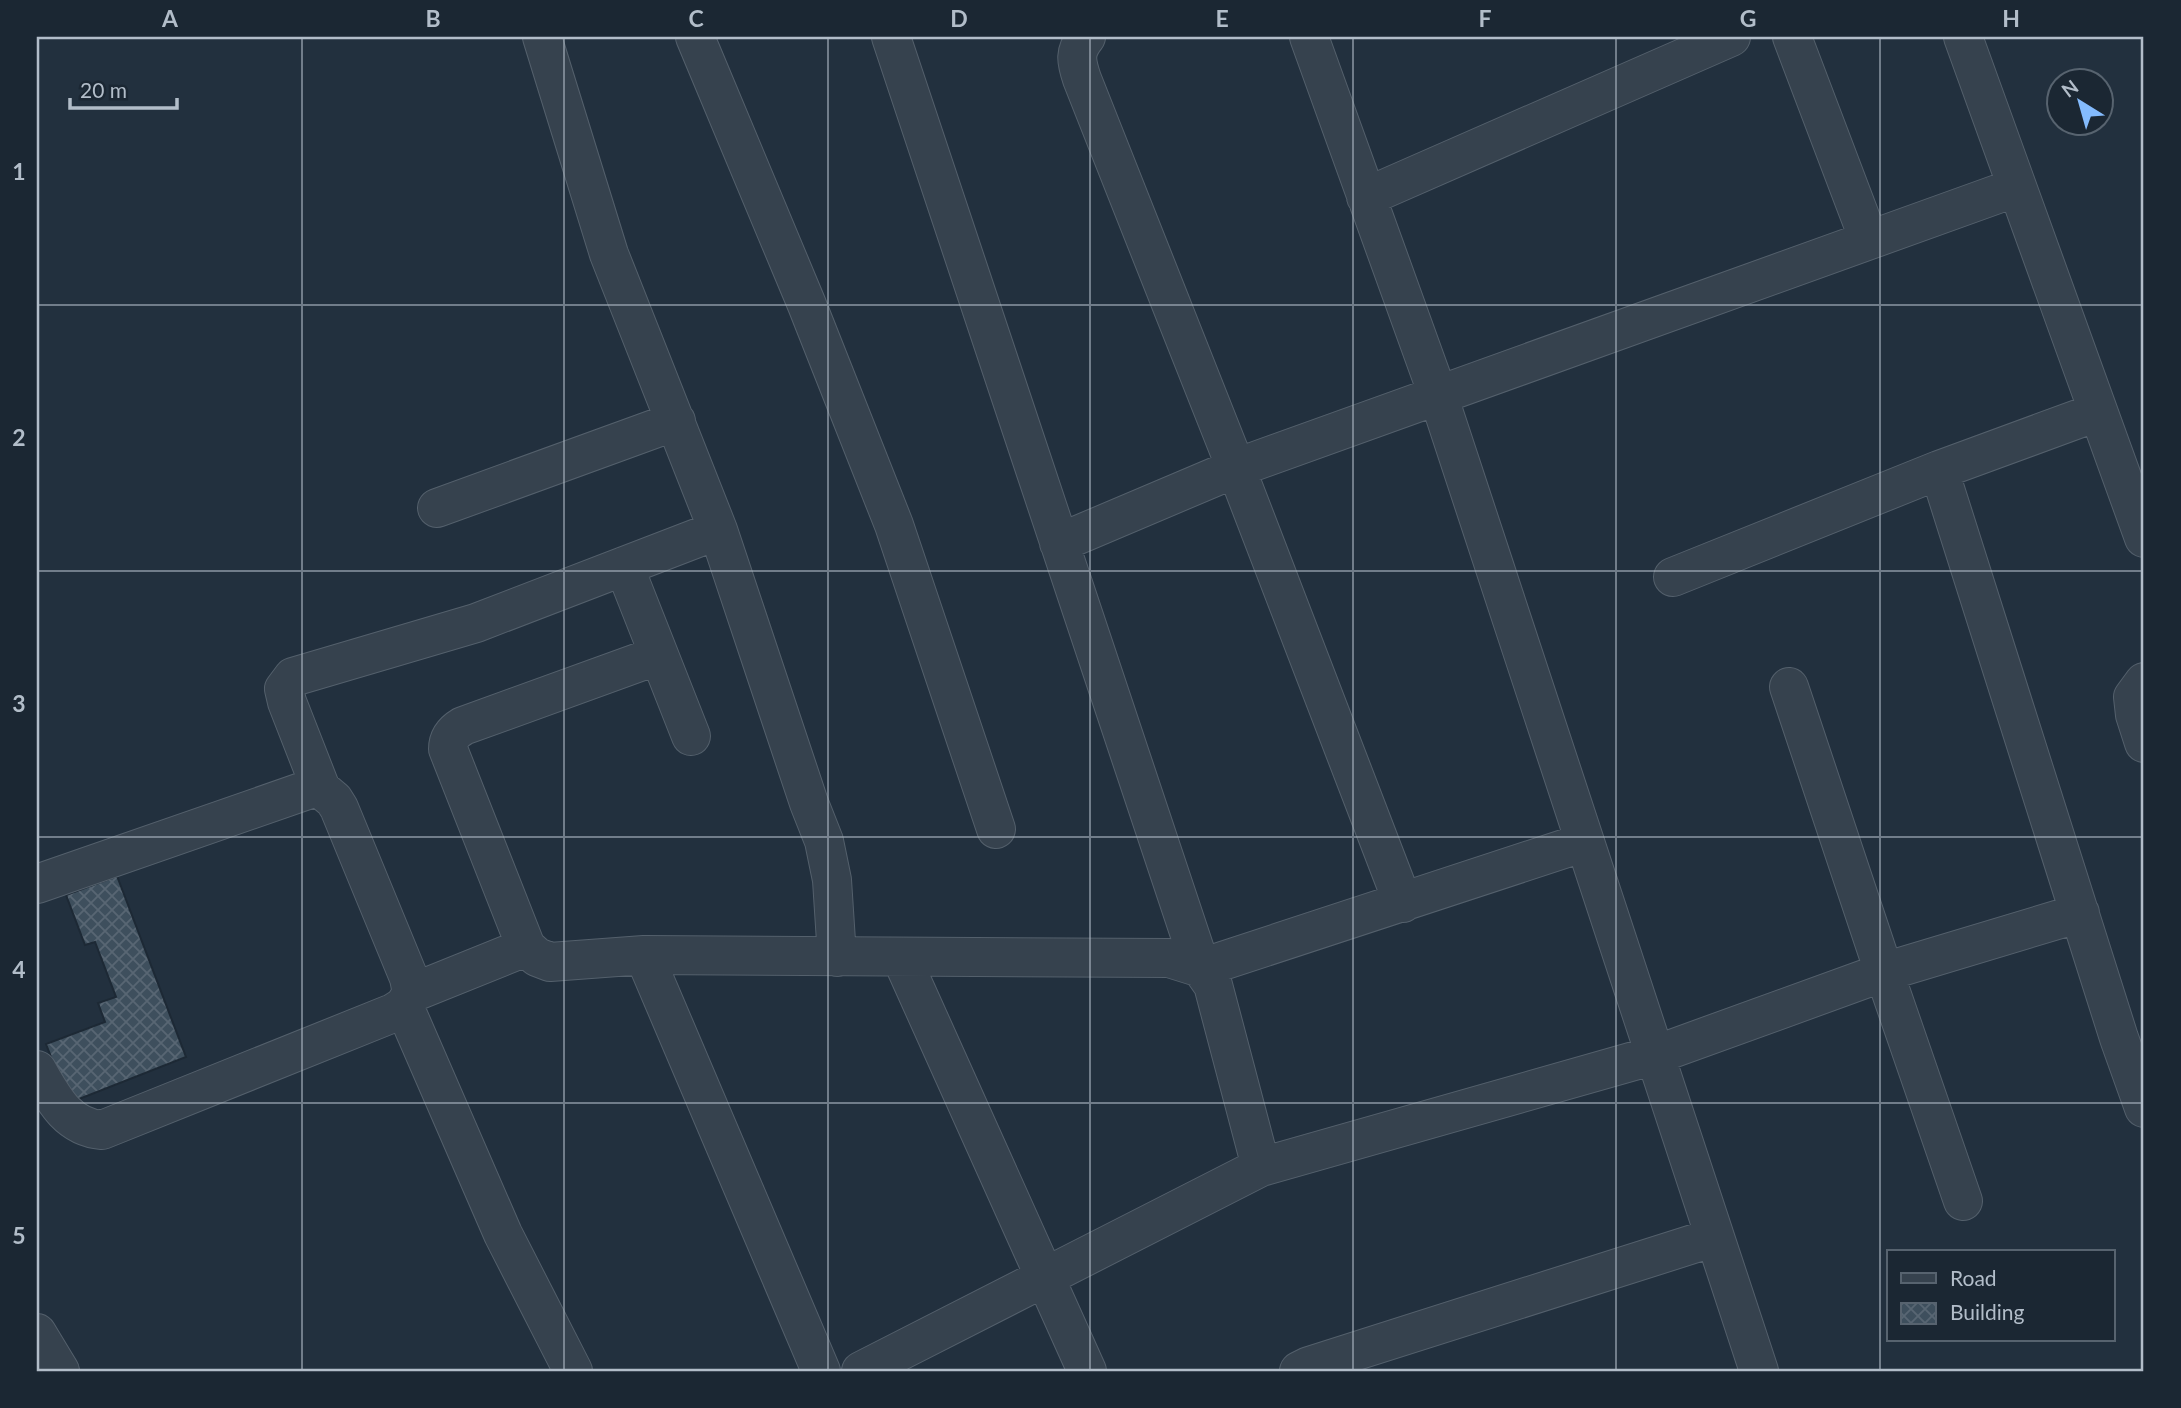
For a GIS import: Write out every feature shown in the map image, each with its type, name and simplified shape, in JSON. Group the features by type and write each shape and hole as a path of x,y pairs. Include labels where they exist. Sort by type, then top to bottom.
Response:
{"street":[{"path":"542,37 609,254 718,530 824,841 832,880 837,957"},
{"path":"695,37 807,305 894,525 996,829"},
{"path":"891,37 1201,968 1213,985 1261,1167"},
{"path":"1086,37 1077,49 1075,58 1082,79 1404,903"},
{"path":"1309,37 1438,395 1759,1371"},
{"path":"1366,197 1731,37"},
{"path":"1792,37 1869,240"},
{"path":"1963,37 2144,538"},
{"path":"1059,543 1236,468 2017,187"},
{"path":"1672,577 1939,470 2097,412"},
{"path":"437,508 676,421"},
{"path":"1939,470 2080,914 2132,1034 2144,1108"},
{"path":"573,1371 503,1234 408,1000 410,978 339,808 321,789 284,689 293,677 476,623 718,530"},
{"path":"624,566 691,736"},
{"path":"659,655 463,726 456,730 448,742 448,749 526,947 537,957 550,962 644,955 1169,958 1201,968 1585,842"},
{"path":"2144,682 2133,697 2135,715 2144,743"},
{"path":"1789,687 1963,1201"},
{"path":"37,884 288,796 313,788 321,789"},
{"path":"861,1371 1261,1167 1655,1055 1884,972 2080,914"},
{"path":"37,1070 56,1103 69,1116 83,1126 102,1130 393,1013 408,1000 526,947"},
{"path":"644,955 821,1371"},
{"path":"901,957 1087,1371"},
{"path":"1299,1371 1715,1237"},
{"path":"37,1334 60,1371"}],"building":[{"path":"117,876 186,1057 69,1103 46,1044 105,1022 98,1003 116,997 95,942 85,945 66,895"}]}
